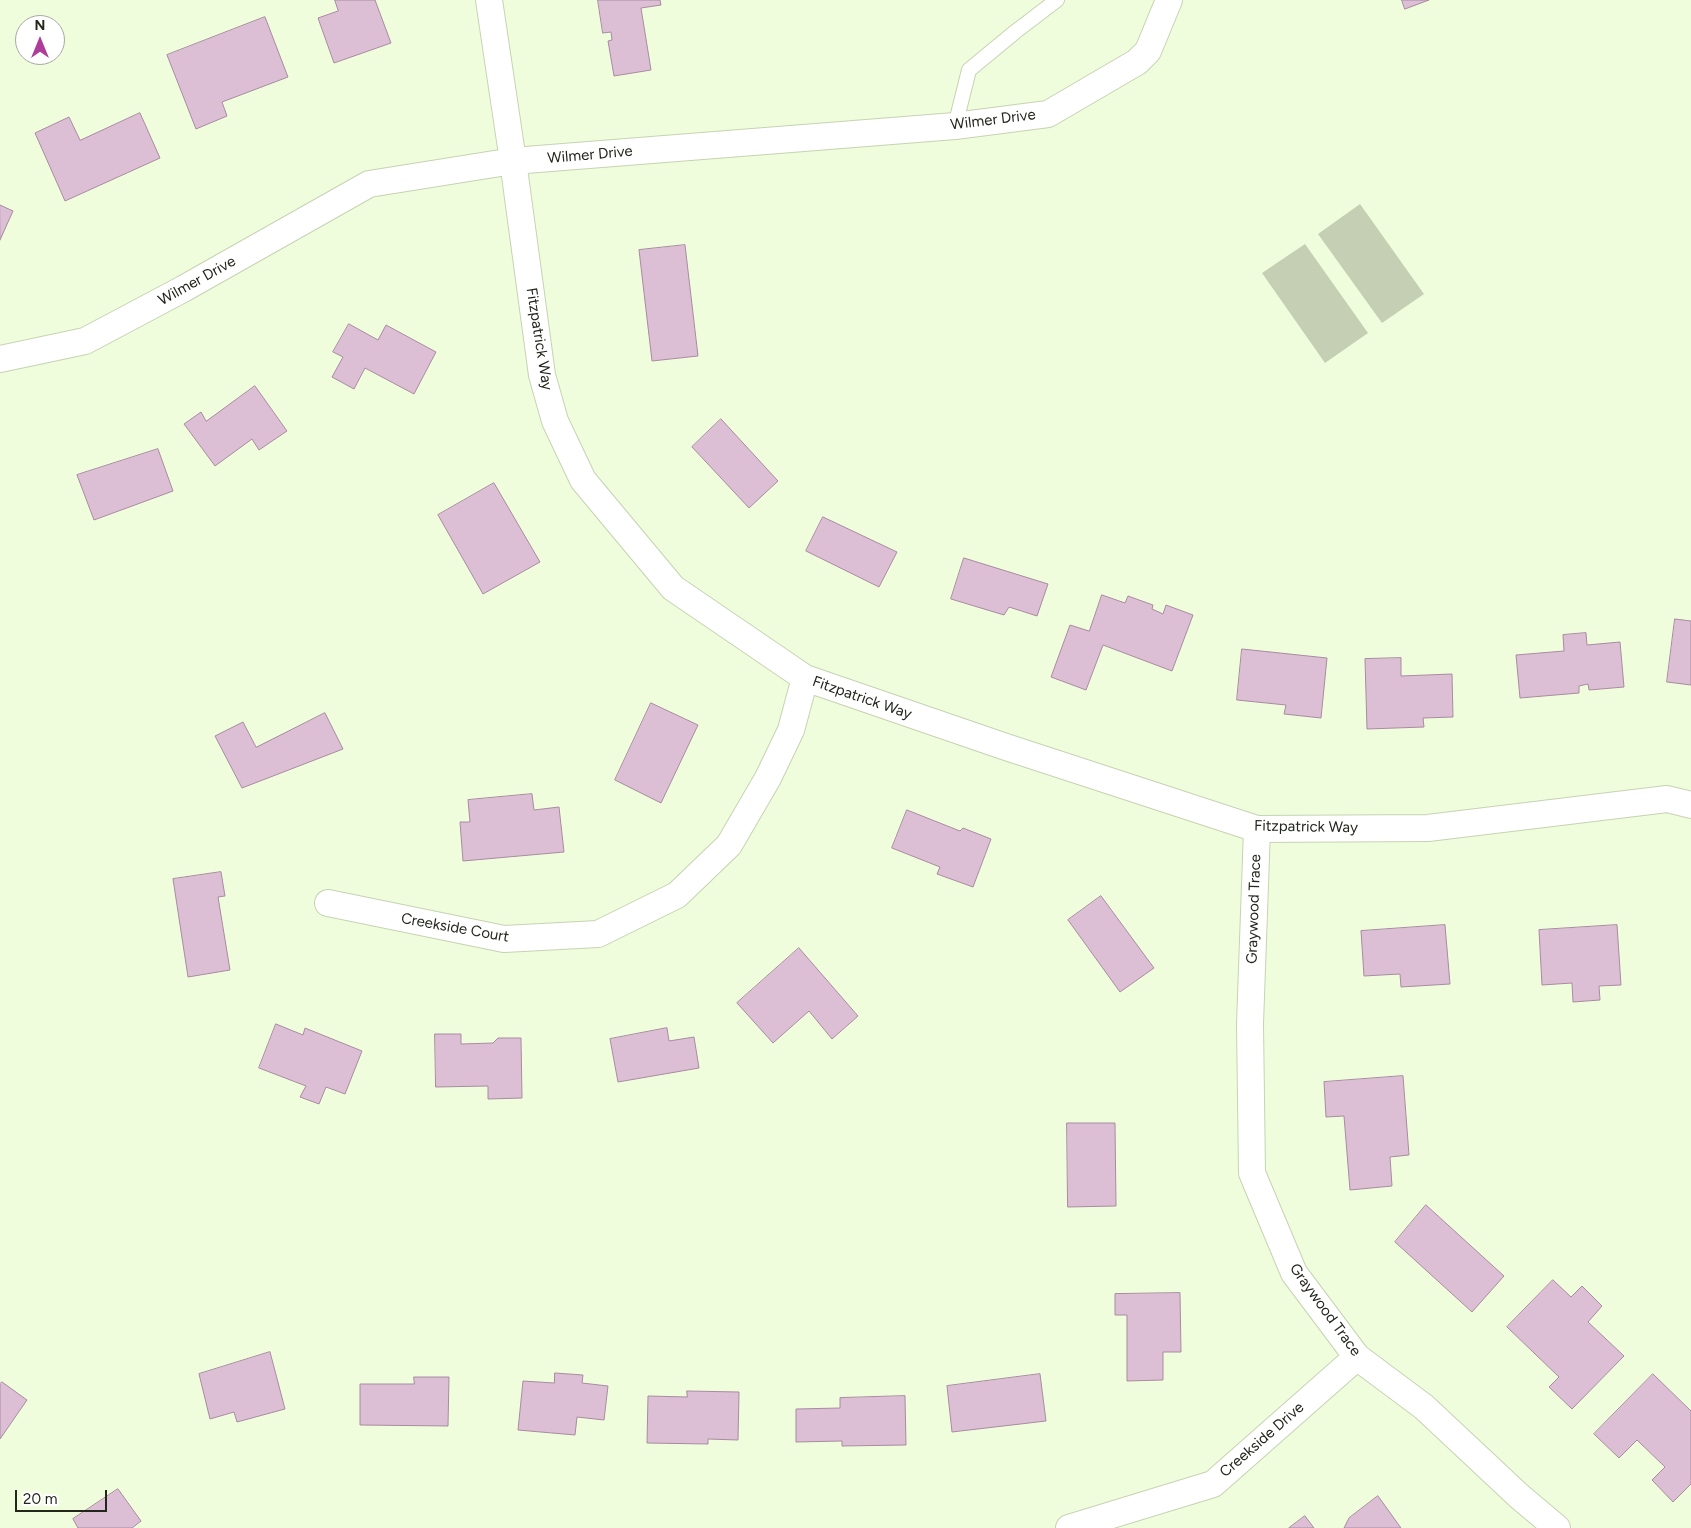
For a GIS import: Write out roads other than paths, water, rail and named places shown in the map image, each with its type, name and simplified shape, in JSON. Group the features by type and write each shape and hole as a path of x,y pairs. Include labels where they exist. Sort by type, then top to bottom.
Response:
{"street":[{"name":"Fitzpatrick Way","path":"488,0 513,161 542,375 555,421 583,480 673,588 805,678 1015,750 1257,829 1428,828 1667,799 1691,804"},
{"name":"Wilmer Drive","path":"0,359 85,341 183,289 369,184 513,161 954,126 1048,114 1137,62 1148,51 1169,0"},
{"name":"Creekside Court","path":"328,903 504,939 598,934 676,895 728,845 768,778 791,730 805,678"},
{"name":"Graywood Trace","path":"1257,829 1250,1024 1252,1173 1294,1272 1357,1357 1424,1407 1519,1496 1557,1528"},
{"name":"Creekside Drive","path":"1069,1528 1213,1484 1357,1357"}],"lane":[{"path":"954,126 969,70 1058,0"}]}
